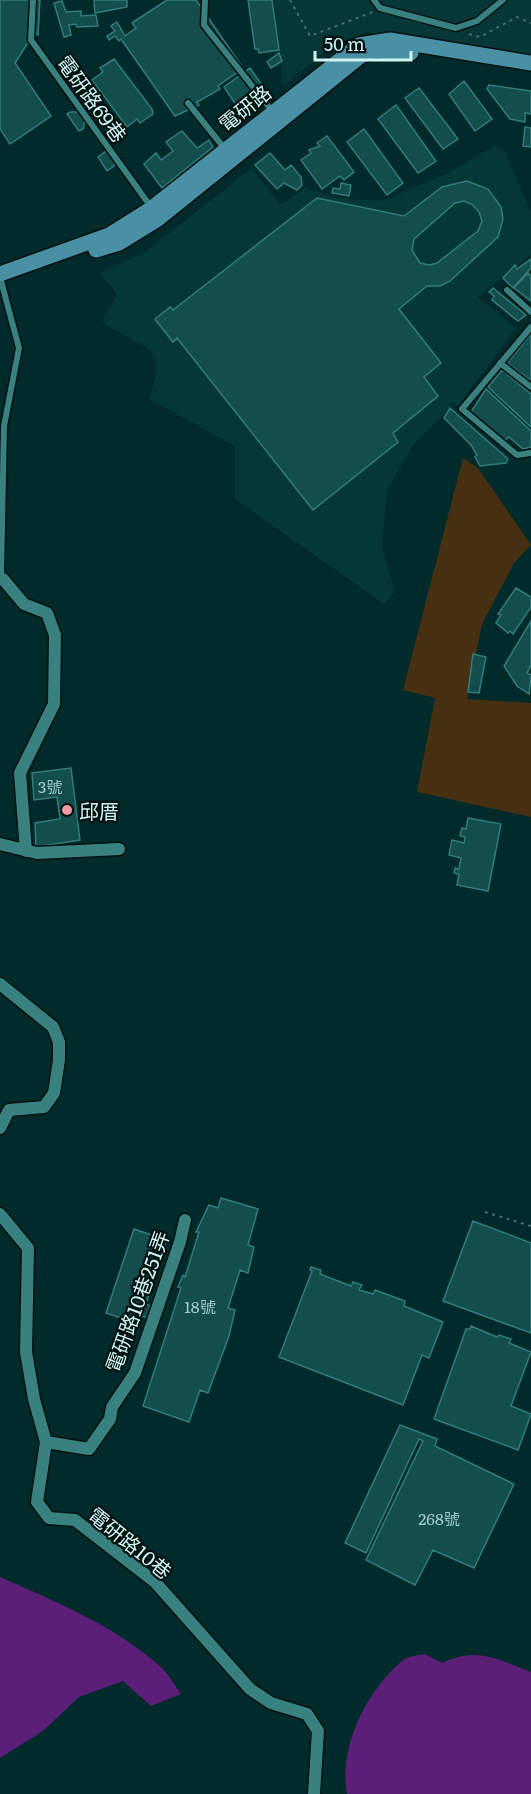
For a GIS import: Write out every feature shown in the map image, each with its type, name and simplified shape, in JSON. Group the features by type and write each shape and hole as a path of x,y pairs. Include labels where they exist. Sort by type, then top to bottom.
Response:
{"street":[{"name":"電研路","path":"0,280 109,235 152,208 272,111 359,45 390,40 531,63"},
{"name":"電研路","path":"0,280 119,243 158,219 362,55 375,51 393,51 531,69"},
{"path":"1,579 24,604 47,613 56,635 54,704 20,773 26,851"},
{"path":"0,844 26,851 71,853 119,849"},
{"path":"0,984 53,1027 59,1042 54,1093 44,1107 9,1110 0,1128"},
{"name":"電研路10巷","path":"0,1214 28,1248 26,1352 34,1399 46,1442 37,1502 49,1518 75,1520 154,1582 250,1689 271,1702 307,1714 318,1731 314,1794"},
{"name":"電研路10巷251弄","path":"46,1442 89,1449 110,1419 112,1407 135,1373 180,1242 185,1220"}],"lane":[{"name":"電研路69巷","path":"33,0 31,40 152,208"},
{"path":"205,0 204,25 272,111"},
{"path":"374,0 380,8 456,28 477,21 503,0"},
{"path":"188,103 225,149"},
{"path":"0,280 19,348 4,426 1,579"},
{"path":"507,290 531,312"},
{"path":"531,327 462,409 517,455 531,453"},
{"path":"500,363 531,387"}],"path":[{"path":"484,1212 531,1226"}],"shaded area":[{"path":"274,0 531,0 531,57 368,32 333,45 283,86"},
{"path":"495,146 505,152 531,212 531,255 477,297 516,328 458,406 453,402 413,445 387,490 382,548 395,592 384,604 235,499 235,446 150,399 158,367 150,350 102,322 117,294 100,273 145,252 252,168 280,205 305,188 338,198 384,201 448,173"},
{"path":"463,458 478,468 531,545 514,563 482,624 467,699 531,703 531,817 417,792 435,698 403,690"},
{"path":"0,1577 105,1627 162,1668 181,1694 151,1706 123,1681 79,1697 43,1731 0,1758"},
{"path":"425,1654 442,1663 466,1655 487,1656 531,1672 531,1794 347,1794 345,1776 347,1757 351,1739 367,1703 390,1672 403,1660"}],"building":[{"path":"0,0 40,0 38,35 34,33 15,63 51,116 10,144 0,129"},
{"path":"94,0 127,0 127,7 95,13"},
{"path":"167,0 196,0 243,68 218,86 220,89 197,102 199,105 175,116 121,39 119,41 115,36 109,40 107,36 115,31 111,26 117,22 125,36 136,28 132,23"},
{"path":"248,0 272,0 279,50 259,53 258,49 255,49"},
{"path":"62,1 66,12 81,11 81,16 96,15 98,26 69,25 71,35 64,37 54,3"},
{"path":"279,53 282,61 271,68 267,62"},
{"path":"114,59 152,109 153,114 140,123 137,119 127,127 92,80 103,72 100,68"},
{"path":"250,68 269,95 242,114 224,87"},
{"path":"464,81 492,119 475,131 449,94"},
{"path":"489,85 531,91 531,114 525,113 525,122 510,119 487,89"},
{"path":"419,88 458,139 443,149 405,98"},
{"path":"396,105 436,161 418,173 378,119"},
{"path":"79,112 85,121 83,129 79,131 67,114"},
{"path":"525,127 531,128 531,147 523,146"},
{"path":"364,129 403,183 387,195 347,142"},
{"path":"182,131 197,148 209,140 213,147 162,188 144,164 156,153 161,160 173,151 166,142"},
{"path":"327,136 354,172 344,180 340,176 322,189 301,160 311,153 309,150 320,146 317,143"},
{"path":"109,149 119,162 107,171 98,157"},
{"path":"270,153 285,170 291,165 301,177 302,185 297,190 284,183 277,189 255,165"},
{"path":"467,181 488,189 501,207 503,219 498,237 450,281 440,286 427,286 399,309 441,363 424,377 438,396 393,433 398,442 313,510 177,338 173,342 155,319 170,307 173,310 317,198 404,216 442,187","holes":["464,201 473,205 482,221 478,231 437,263 429,265 420,263 412,250 414,239 455,203"]},
{"path":"341,183 351,185 349,196 332,193 333,188 340,189"},
{"path":"531,259 531,268 513,288 503,278 515,265 517,269"},
{"path":"528,273 531,276 531,301 514,288"},
{"path":"493,288 526,315 518,321 492,300 494,296 489,292"},
{"path":"531,334 531,379 530,380 507,363"},
{"path":"502,370 531,394 531,427 488,387"},
{"path":"486,389 531,431 531,447 523,449 509,437 504,441 471,412"},
{"path":"450,408 508,459 506,463 480,466 471,445 444,418"},
{"path":"516,588 531,597 531,607 513,634 510,631 508,633 496,623 501,615 498,614"},
{"path":"531,621 531,665 527,673 531,675 529,694 517,686 504,666"},
{"path":"473,654 486,657 479,693 468,692"},
{"name":"邱厝","path":"71,768 80,840 36,847 35,823 60,819 57,797 34,800 32,773"},
{"path":"468,818 501,824 488,891 457,885 459,874 454,873 455,868 459,869 461,858 449,855 452,840 464,843 465,837 460,836 462,828 466,829"},
{"path":"221,1198 258,1209 248,1245 254,1247 248,1273 240,1270 228,1308 235,1310 229,1336 208,1393 200,1390 189,1422 143,1406 181,1288 178,1287 183,1275 185,1277 199,1232 196,1232 209,1205 218,1208"},
{"path":"473,1221 531,1243 531,1333 443,1301"},
{"path":"134,1229 166,1240 146,1304 153,1307 149,1318 142,1316 139,1324 106,1313"},
{"path":"311,1267 321,1270 320,1274 351,1286 353,1282 362,1285 359,1290 373,1294 375,1290 405,1301 404,1306 443,1322 429,1358 422,1355 403,1405 279,1357 312,1271"},
{"path":"471,1326 497,1337 499,1335 511,1339 509,1343 531,1352 511,1406 531,1414 518,1450 434,1419 466,1329 470,1329"},
{"path":"400,1425 437,1439 435,1446 514,1484 474,1568 433,1550 415,1585 366,1560 423,1441 419,1439 366,1553 345,1543"}],"place":[{"name":"邱厝","path":"67,810"}]}
